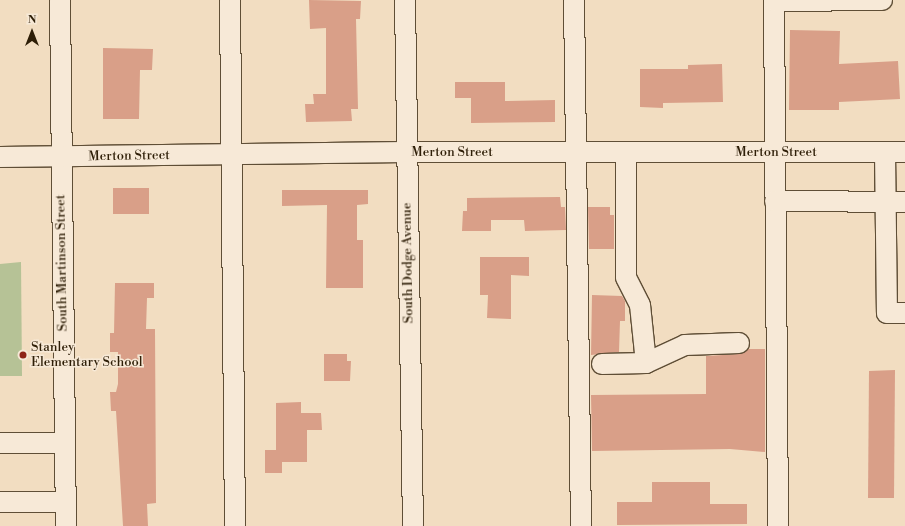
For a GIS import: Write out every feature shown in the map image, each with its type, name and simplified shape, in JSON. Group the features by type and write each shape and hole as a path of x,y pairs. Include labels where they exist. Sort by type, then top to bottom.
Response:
{"street":[{"name":"South Martinson Street","path":"60,0 60,156 66,526"},
{"path":"230,0 235,526"},
{"name":"South Dodge Avenue","path":"405,0 406,152 413,526"},
{"path":"574,0 581,526"},
{"path":"778,526 774,0 882,0"},
{"name":"Merton Street","path":"0,157 406,152 905,152"},
{"path":"626,152 626,277 640,305 646,364"},
{"path":"885,152 895,202 887,313 905,313"},
{"path":"775,201 895,202"},
{"path":"602,364 646,364 685,344 739,343"},
{"path":"0,443 65,443"},
{"path":"0,502 66,502"}],"green space":[{"path":"21,262 22,376 0,376 0,264"}],"building":[{"path":"309,0 361,1 360,19 356,19 358,109 351,109 352,121 306,122 305,104 314,104 313,94 326,94 326,28 310,29"},
{"path":"790,30 840,31 839,64 898,61 900,99 839,102 839,110 789,110"},
{"path":"103,48 153,49 152,70 140,70 139,119 103,119"},
{"path":"722,64 723,102 663,103 663,108 640,107 640,69 688,69 688,65"},
{"path":"455,82 505,82 505,101 555,100 555,122 471,123 471,98 455,98"},
{"path":"113,188 149,188 149,214 113,214"},
{"path":"282,190 368,190 368,204 357,205 357,240 363,240 363,288 326,288 327,205 282,206"},
{"path":"560,197 561,207 565,207 566,230 525,231 524,220 491,220 491,231 462,231 463,211 467,211 467,198"},
{"path":"588,207 610,207 610,215 614,215 614,249 589,249"},
{"path":"480,257 529,257 529,276 511,275 511,319 487,318 488,295 480,295"},
{"path":"115,283 154,283 154,298 147,298 146,329 155,329 156,503 147,504 148,526 123,526 116,411 111,411 110,392 116,392 118,384 118,352 110,352 110,333 114,333"},
{"path":"592,295 622,296 625,301 625,321 620,321 619,352 591,355"},
{"path":"748,349 765,349 765,452 730,449 592,451 591,395 706,394 706,356 739,354"},
{"path":"324,354 347,354 347,361 351,361 350,381 324,381"},
{"path":"895,370 894,498 868,498 869,371"},
{"path":"301,402 301,413 321,413 322,430 307,430 307,462 282,462 282,473 265,473 265,450 276,450 276,403"},
{"path":"652,482 710,482 710,504 747,504 747,524 617,525 617,502 652,502"}],"place":[{"name":"Stanley Elementary School","path":"23,355"}]}
